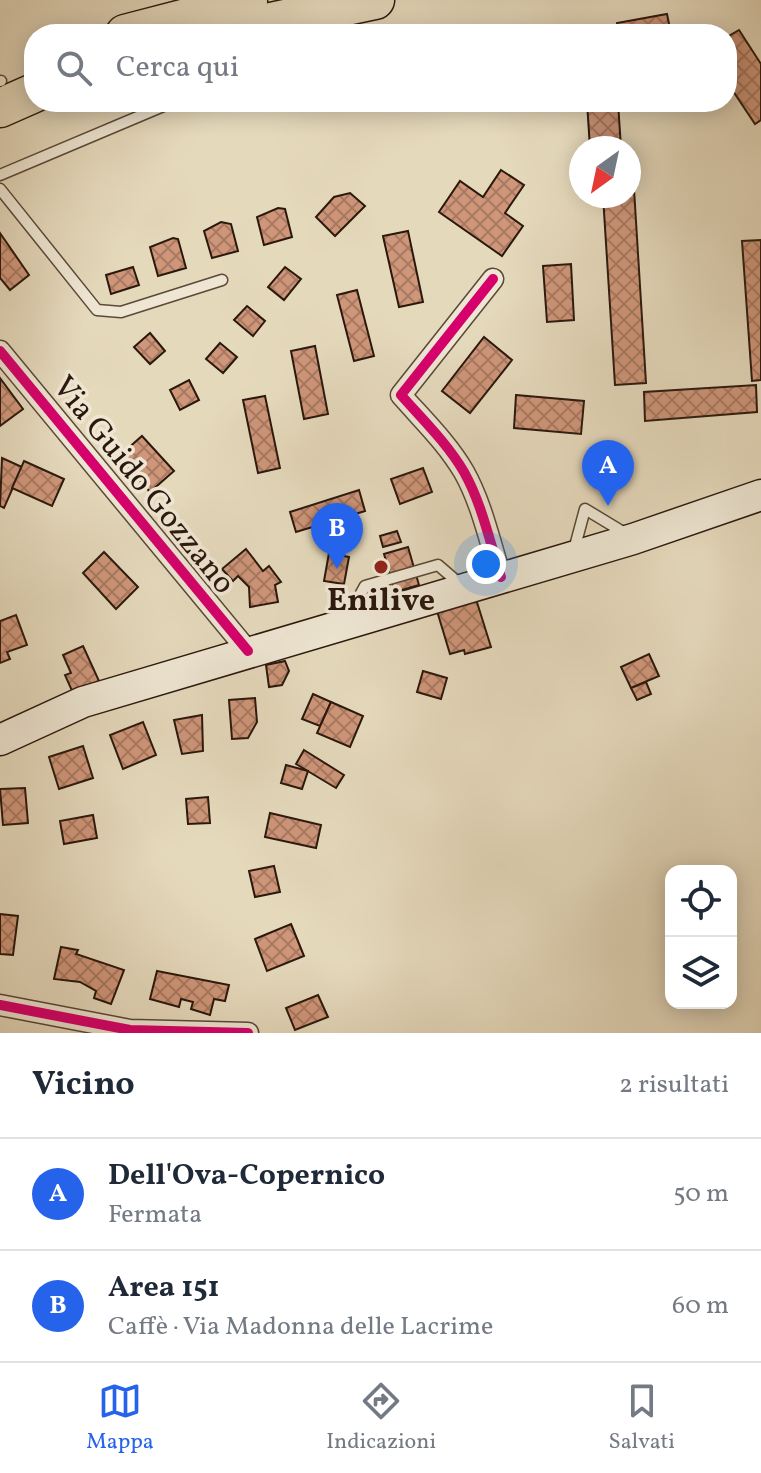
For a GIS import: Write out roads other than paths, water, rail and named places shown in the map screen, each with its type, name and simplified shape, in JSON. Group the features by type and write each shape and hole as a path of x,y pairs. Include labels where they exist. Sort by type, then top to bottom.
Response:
{"highway":[{"path":"163,24 254,0"},
{"path":"261,24 375,0"},
{"path":"0,81 24,71"},
{"path":"0,108 24,97"}],"main road":[{"path":"0,740 83,702 633,539 761,495"}],"street":[{"path":"493,279 401,395 440,438 464,472 501,577"},
{"name":"Via Guido Gozzano","path":"0,351 248,651"},
{"path":"0,1005 130,1031 248,1033"}],"lane":[{"path":"0,175 149,112"},
{"path":"0,189 97,310 121,312 222,280"},
{"path":"564,560 585,509 633,539"},
{"path":"344,626 365,586 438,565 464,588"}],"place":[{"name":"Dell'Ova-Copernico","path":"608,506"},
{"name":"Enilive","path":"381,567"},
{"name":"Area 151","path":"337,569"}]}
